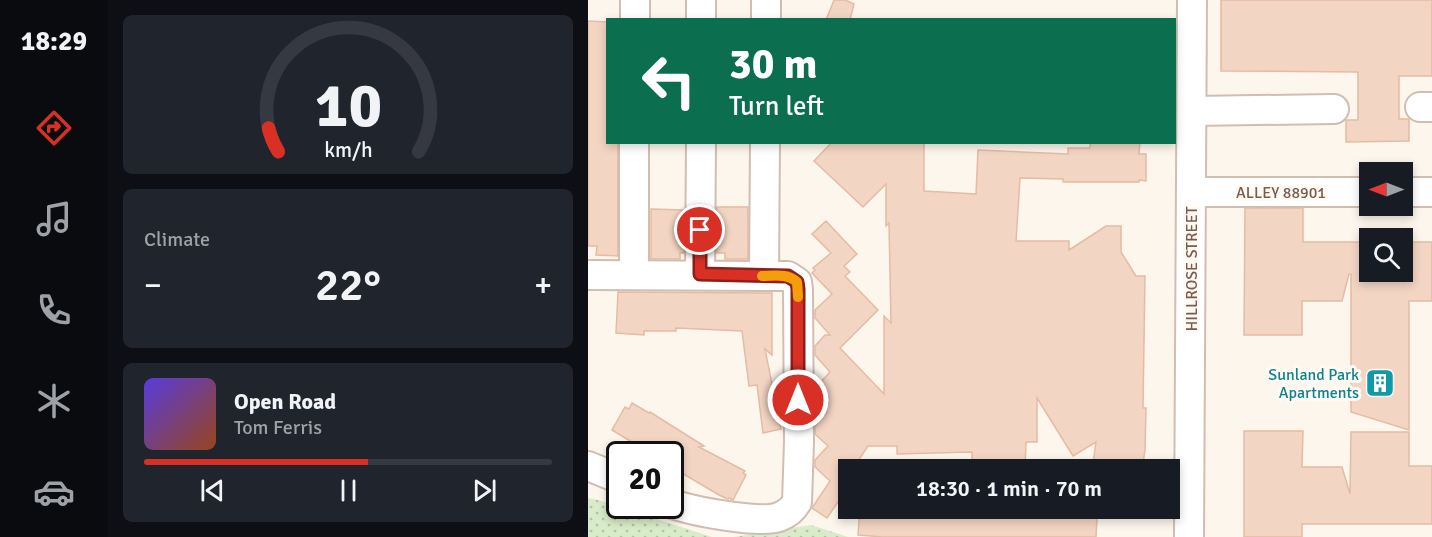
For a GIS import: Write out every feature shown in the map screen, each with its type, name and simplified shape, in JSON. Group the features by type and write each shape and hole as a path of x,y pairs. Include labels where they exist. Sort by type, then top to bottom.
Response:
{"street":[{"path":"635,0 635,18"},
{"path":"701,0 701,18"},
{"path":"766,0 766,18"},
{"name":"HILLROSE STREET","path":"1189,537 1192,0"},
{"path":"1192,111 1334,109"},
{"path":"634,144 634,275"},
{"path":"700,274 701,144"},
{"path":"764,276 765,144"},
{"name":"ALLEY 88901","path":"1192,192 1359,192"},
{"path":"1413,192 1432,192"},
{"path":"588,275 788,276 798,285 797,502 792,509 778,518 763,519 719,516 684,507"},
{"path":"588,466 606,473"}],"green space":[{"path":"588,498 606,503 606,519 657,519 712,537 588,537"},
{"path":"811,525 848,537 734,537"}],"building":[{"path":"834,0 845,0 854,4 850,18 827,18"},
{"path":"1221,0 1432,0 1432,76 1399,76 1399,119 1409,119 1409,141 1346,142 1346,120 1358,120 1358,72 1221,71"},
{"path":"588,21 606,22 606,144 618,144 618,256 596,255 597,246 588,246"},
{"path":"830,144 924,144 924,191 976,194 978,150 1068,154 1068,148 1090,148 1090,144 1140,144 1139,154 1146,154 1146,181 1063,182 1063,179 1020,178 1016,241 1069,241 1069,250 1106,226 1121,226 1121,252 1136,276 1145,276 1143,408 1146,408 1144,459 1094,459 1096,442 1073,456 1037,398 1037,442 1026,442 1025,459 972,459 972,452 897,454 897,446 868,446 859,459 838,459 838,502 827,518 812,508 830,481 815,467 815,460 828,446 815,434 815,426 827,412 821,406 824,402 817,396 815,388 830,372 815,355 815,346 825,335 830,335 815,318 815,310 832,294 812,273 815,270 813,268 831,253 812,234 826,221 857,254 844,266 850,272 845,276 878,310 840,348 884,394 884,316 891,323 886,184 863,207 814,161"},
{"path":"717,207 748,207 748,259 725,259 725,253 717,253"},
{"path":"1245,208 1303,208 1303,242 1359,242 1359,282 1413,282 1413,242 1432,242 1432,301 1409,301 1409,430 1351,412 1351,274 1349,274 1342,301 1302,301 1302,335 1244,335"},
{"path":"651,209 684,210 684,253 680,253 680,259 651,259"},
{"path":"618,292 772,293 772,355 765,349 781,429 763,433 757,385 749,386 742,331 676,328 676,331 644,331 644,335 616,333"},
{"path":"632,403 650,412 704,446 699,447 745,471 743,473 746,475 733,500 719,495 684,474 684,441 630,441 612,430 625,407 629,409"},
{"path":"1244,431 1303,431 1302,467 1342,467 1350,494 1351,432 1409,432 1409,466 1432,466 1432,524 1302,524 1302,537 1244,537"},
{"path":"859,519 1097,519 1096,537 858,535"}],"slow traffic":[{"path":"762,276 791,277 797,282 798,297"}],"place":[{"name":"Sunland Park Apartments","path":"1380,383"}],"route":[{"path":"700,230 700,274 788,276 797,282 798,400"}]}
